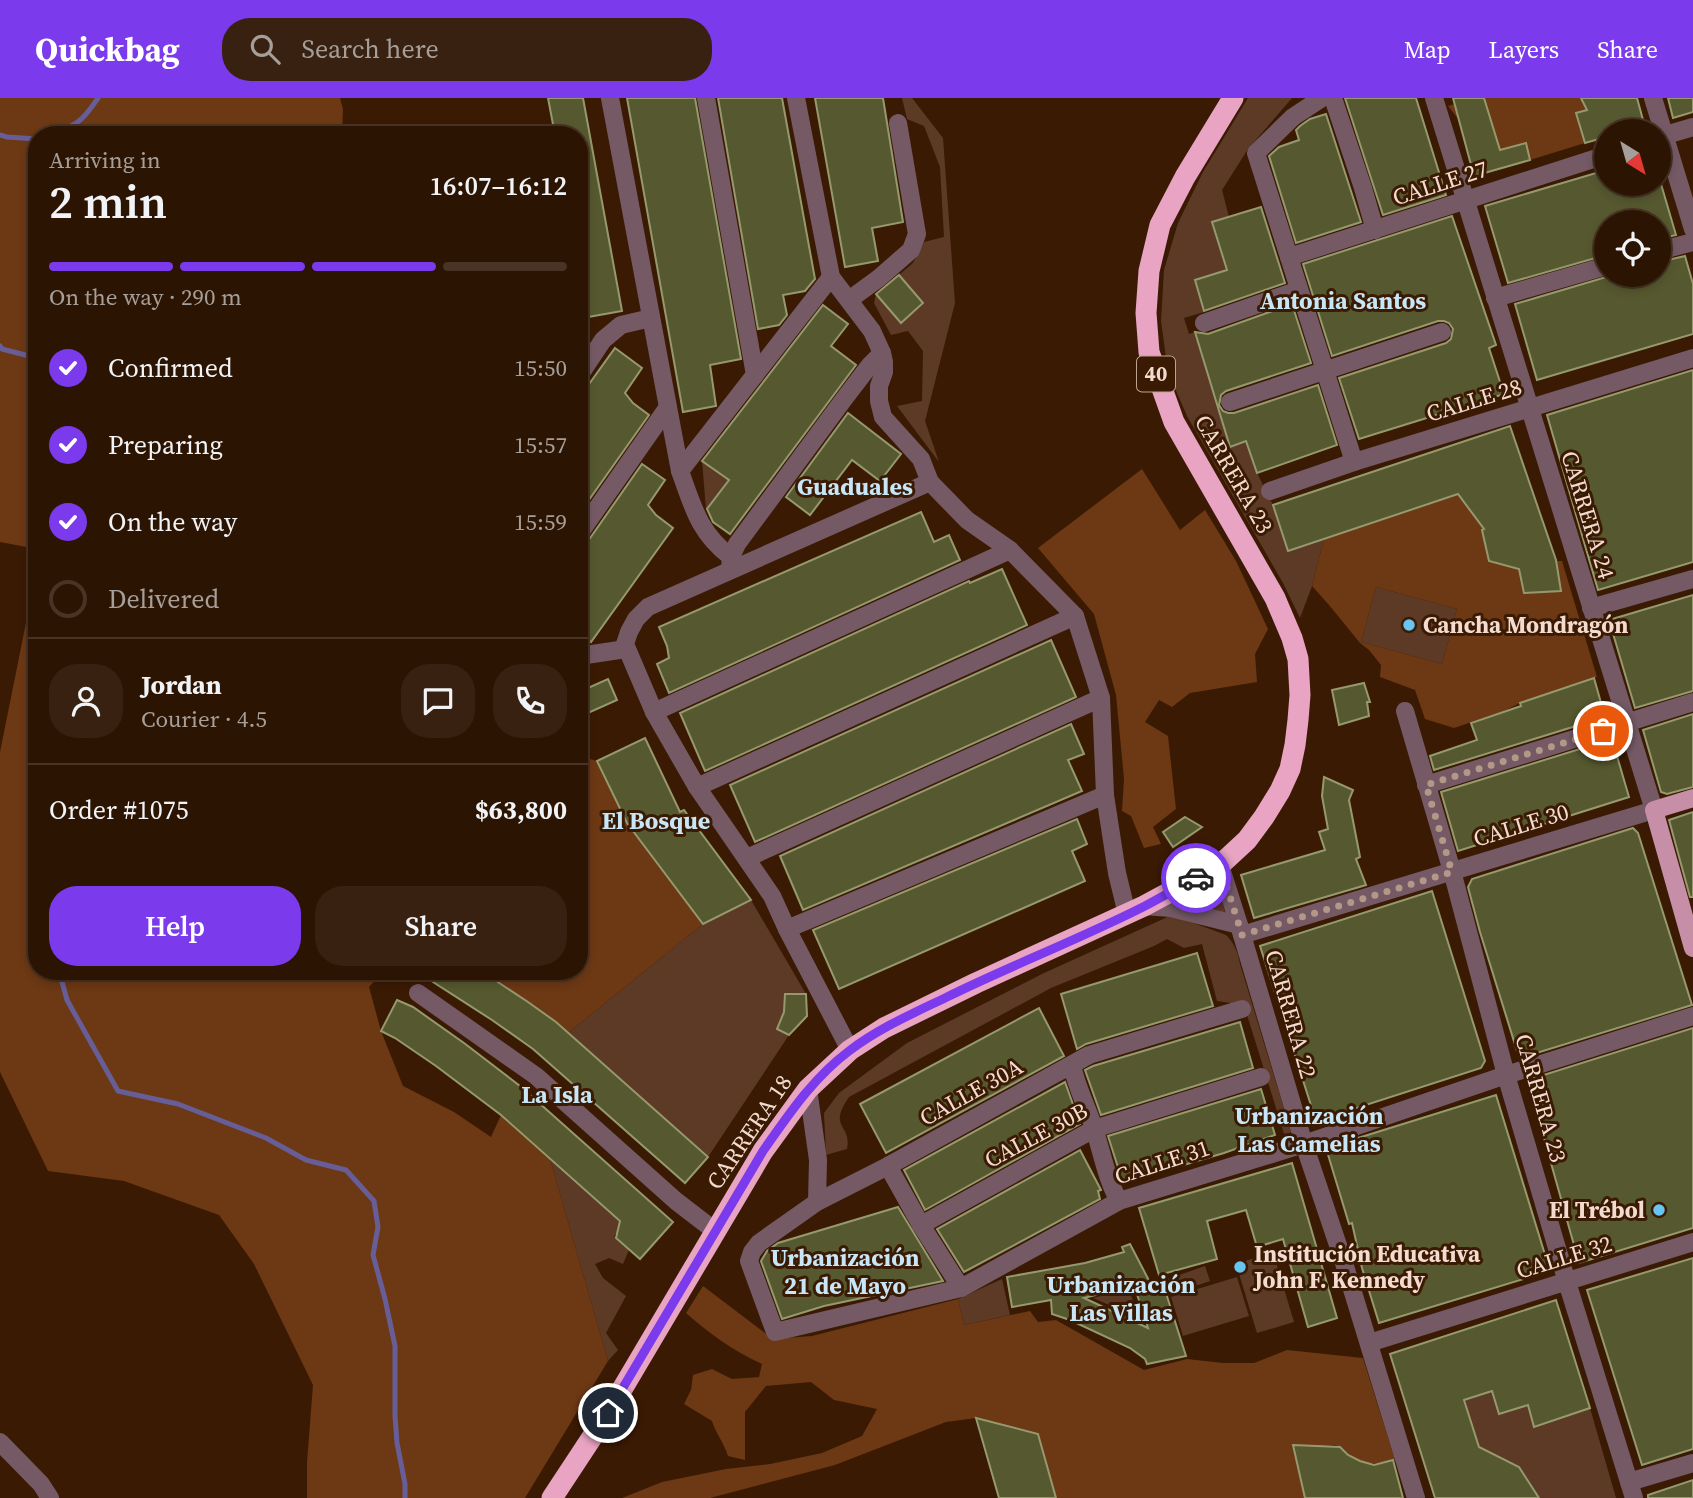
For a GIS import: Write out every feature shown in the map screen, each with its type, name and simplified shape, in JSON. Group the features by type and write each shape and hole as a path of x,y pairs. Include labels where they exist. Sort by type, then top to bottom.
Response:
{"highway":[{"name":"CARRERA 23","path":"1220,865 1247,840 1264,817 1280,792 1290,769 1300,695 1298,659 1293,638 1275,598 1174,422 1149,352 1146,313 1149,271 1160,225 1185,177 1233,98"},
{"name":"CARRERA 18","path":"552,1498 608,1413 763,1151 808,1089 850,1050 884,1028 1135,910 1220,865"}],"main road":[{"name":"CALLE 30","path":"1654,810 1693,797"},
{"name":"CARRERA 24","path":"1654,810 1693,948"}],"street":[{"path":"610,98 680,471 697,518 730,564"},
{"path":"706,98 755,375"},
{"path":"796,98 831,277 872,331 882,353 884,372 878,401 883,417 921,459 930,482 967,520 1010,550 1075,616 1101,698 1105,795 1117,873 1135,910 1171,908 1241,930"},
{"path":"1322,98 1293,117 1256,153 1354,462"},
{"path":"1333,98 1375,230"},
{"name":"CARRERA 24","path":"1434,98 1654,810"},
{"path":"1653,98 1658,119"},
{"path":"849,300 911,250 917,234 898,122"},
{"path":"1671,133 1693,127"},
{"name":"CALLE 27","path":"1289,257 1594,159"},
{"path":"1671,163 1693,229"},
{"path":"1671,248 1693,242"},
{"path":"1495,298 1594,269"},
{"path":"680,471 831,277"},
{"path":"1204,323 1300,290"},
{"path":"588,363 603,341 621,325 651,318"},
{"path":"1230,402 1442,332"},
{"path":"730,564 737,544 844,399 882,353"},
{"name":"CALLE 28","path":"1270,491 1354,462 1693,358"},
{"path":"588,521 668,407"},
{"path":"850,1050 772,895 697,787 654,712 625,644 636,619 648,607 730,564 930,482"},
{"path":"654,712 1010,550"},
{"path":"1591,608 1693,579"},
{"path":"697,787 1075,616"},
{"path":"588,655 626,649"},
{"path":"747,858 1101,698"},
{"path":"1426,785 1693,702"},
{"name":"CARRERA 23","path":"1405,711 1452,872 1506,1075 1631,1490"},
{"path":"787,929 1105,795"},
{"name":"CALLE 30","path":"1241,930 1452,872 1654,810"},
{"name":"CARRERA 22","path":"1220,865 1416,1498"},
{"path":"418,993 536,1076 676,1201 715,1231"},
{"name":"CALLE 30A","path":"775,1332 749,1261 759,1243 817,1202 1089,1055 1242,1009"},
{"name":"CALLE 31","path":"775,1332 961,1288 1119,1201 1693,1016"},
{"path":"1072,1065 1111,1188 1119,1201"},
{"name":"CALLE 30B","path":"921,1225 1094,1129 1261,1077"},
{"path":"808,1089 818,1160 817,1202"},
{"path":"888,1166 961,1288"},
{"name":"CALLE 32","path":"1369,1343 1693,1242"},
{"path":"0,1442 41,1484 50,1498"},
{"path":"1631,1490 1693,1463"}],"shaded area":[{"path":"0,98 340,98 342,126 28,126 28,547 0,542"},
{"path":"902,98 912,98 943,138 955,303 925,421 939,462 897,406 922,401 923,351 908,331 891,335 874,303 876,294 901,323 923,304 899,275 913,263 924,242 944,237 940,167 924,126 907,119"},
{"path":"1248,98 1292,98 1248,149 1222,190 1229,217 1213,222 1227,270 1195,280 1204,312 1184,318 1189,334 1195,332 1230,446 1246,441 1257,473 1273,505 1288,550 1324,539 1312,586 1300,618 1283,583 1187,416 1168,372 1161,321 1164,270 1178,223 1203,172"},
{"path":"1475,98 1581,98 1587,110 1576,113 1585,143 1530,160 1526,143 1499,151 1489,113 1459,120 1448,106"},
{"path":"702,460 729,481 706,510"},
{"path":"1142,469 1180,530 1205,510 1236,561 1268,629 1255,654 1257,682 1190,693 1172,707 1159,700 1145,722 1168,736 1176,809 1153,827 1161,844 1144,848 1131,816 1122,811 1124,779 1116,695 1094,614 1038,548"},
{"path":"1465,492 1519,568 1524,593 1556,561 1562,561 1597,677 1454,728 1425,719 1415,690 1380,677 1381,665 1312,586 1324,539","holes":["1376,587 1457,609 1442,664 1361,642"]},
{"name":"Cancha Mondragón","path":"1376,587 1457,609 1442,664 1361,642"},
{"path":"28,613 28,980 376,980 369,987 381,1031 403,1086 454,1112 491,1137 501,1115 550,1159 608,1361 525,1498 307,1498 313,1385 254,1264 219,1215 124,1181 48,1171 0,1072 0,752"},
{"path":"588,758 597,761 626,822 703,924 568,1033 495,980 588,980"},
{"path":"1216,883 1226,915 1174,904"},
{"path":"751,900 806,994 785,995 784,1012 777,1028 789,1035 708,1157 568,1033 703,924"},
{"path":"1172,915 1226,935 1235,948 1291,1132 1285,1137 1244,1005 1217,1001 1202,944 1184,948 1167,939 1051,988 849,1097 840,1115 848,1141 847,1149 826,1155 824,1113 839,1093 907,1043 1044,973"},
{"path":"550,1159 624,1225 614,1236 629,1250 623,1264 609,1258 595,1264 603,1278 626,1296 606,1333 618,1350 608,1361"},
{"path":"1273,1252 1294,1322 1257,1333 1236,1264"},
{"path":"1205,1266 1210,1281 1166,1296 1162,1281"},
{"path":"1237,1277 1249,1316 1183,1336 1171,1297"},
{"path":"1002,1279 1010,1315 964,1325 958,1299"},
{"path":"703,1286 773,1339 812,1336 958,1299 964,1325 1030,1311 1038,1322 1056,1320 1144,1370 1187,1359 1254,1363 1287,1350 1363,1358 1395,1460 1363,1462 1336,1445 1324,1446 1305,1498 1056,1498 1038,1434 976,1418 946,1422 835,1465 710,1498 622,1498 662,1482 822,1453 862,1436 877,1409 834,1400 811,1382 766,1386 745,1412 745,1460 728,1456 712,1421 684,1404 691,1390 693,1375 712,1369 732,1379 759,1377 762,1364 722,1342 686,1313"},
{"path":"1129,1289 1139,1318 1093,1298"},
{"path":"1492,1391 1528,1405 1535,1427 1590,1408 1616,1498 1539,1498 1519,1466 1482,1449 1462,1456 1464,1401"}],"building":[{"path":"548,98 583,98 622,311 588,317 588,126 553,126"},
{"path":"627,98 695,98 741,359 710,365 716,406 683,412"},
{"path":"718,98 782,98 815,279 805,291 783,295 787,315 779,325 758,329"},
{"path":"815,98 883,98 903,222 872,228 878,261 845,267"},
{"path":"1345,98 1416,98 1446,195 1383,215"},
{"path":"1453,98 1484,98 1500,150 1526,143 1530,160 1474,176"},
{"path":"1581,98 1637,98 1643,119 1594,119 1594,140 1585,143 1576,113 1587,110"},
{"path":"1668,98 1693,98 1693,112 1673,118"},
{"path":"1326,114 1361,222 1296,243 1269,156 1279,147 1299,140 1296,130 1300,126 1310,119"},
{"path":"1594,174 1594,196 1665,196 1669,210 1594,210 1594,258 1508,283 1485,206"},
{"path":"1261,207 1285,283 1204,311 1195,280 1227,270 1212,222"},
{"path":"1452,216 1496,345 1489,348 1504,394 1359,439 1339,378 1446,343 1451,339 1453,329 1449,323 1438,321 1332,356 1303,264"},
{"path":"1671,218 1676,235 1671,236"},
{"path":"1685,256 1693,284 1693,334 1537,380 1515,304 1594,281 1594,287 1671,287 1671,259"},
{"path":"899,275 923,303 901,323 876,294"},
{"path":"1292,304 1311,363 1226,391 1221,395 1219,405 1223,411 1234,413 1318,385 1337,445 1257,473 1246,441 1230,447 1195,332 1208,334"},
{"path":"823,305 848,324 831,346 856,365 730,534 713,522 707,509 729,480 702,461"},
{"path":"615,348 642,368 625,393 649,415 588,501 588,386"},
{"path":"1693,370 1693,562 1598,590 1547,415"},
{"path":"848,413 901,454 880,481 852,460 810,515 786,497"},
{"path":"1510,426 1556,560 1561,591 1524,593 1519,569 1489,561 1482,530 1484,529 1458,494 1288,551 1273,505"},
{"path":"642,464 665,480 648,505 673,528 591,642 588,640 588,541"},
{"path":"921,512 934,542 949,535 960,560 669,693 657,664 669,658 659,627"},
{"path":"1002,569 1027,625 705,771 680,713 969,581 970,583"},
{"path":"1693,595 1693,691 1635,708 1609,620"},
{"path":"1051,640 1076,697 755,842 730,785"},
{"path":"1594,678 1605,717 1434,770 1430,756 1477,740 1471,723"},
{"path":"608,679 617,700 588,713 588,688"},
{"path":"1364,683 1370,702 1367,702 1369,716 1339,725 1332,690"},
{"path":"1693,714 1693,787 1667,794 1661,792 1643,730"},
{"path":"1071,724 1084,754 1068,760 1082,791 803,910 780,856"},
{"path":"645,738 680,812 684,810 751,900 703,924 627,823 597,761"},
{"path":"1612,739 1629,797 1458,851 1441,792"},
{"path":"1324,777 1353,790 1349,800 1360,857 1356,859 1366,885 1254,918 1241,875 1325,850 1319,832 1328,829 1322,796"},
{"path":"1693,812 1693,897 1690,897 1669,820"},
{"path":"1185,817 1202,827 1173,847 1163,832"},
{"path":"1077,819 1087,844 1072,851 1085,881 839,989 813,930"},
{"path":"1633,828 1638,833 1692,1005 1527,1056 1517,1051 1468,887 1472,879"},
{"path":"1432,891 1485,1061 1481,1068 1316,1121 1260,946"},
{"path":"1197,953 1213,1006 1077,1049 1061,994"},
{"path":"430,980 495,980 556,1022 708,1157 685,1183 533,1049"},
{"path":"785,994 806,994 807,1016 789,1035 777,1029 784,1012"},
{"path":"397,1000 413,1007 520,1086 673,1222 640,1259 616,1238 620,1221 501,1115 436,1066 381,1031"},
{"path":"1039,1008 1064,1056 886,1153 860,1104"},
{"path":"1240,1022 1253,1068 1101,1115 1085,1070"},
{"path":"1693,1028 1693,1228 1579,1263 1530,1088 1534,1078"},
{"path":"1065,1082 1080,1124 925,1210 904,1170"},
{"path":"1261,1089 1275,1135 1123,1183 1108,1136"},
{"path":"1496,1095 1550,1271 1379,1323 1352,1223 1349,1224 1326,1148"},
{"path":"1080,1150 1101,1190 1098,1191 1100,1199 964,1272 937,1229"},
{"path":"1292,1163 1337,1318 1308,1327 1283,1239 1257,1247 1246,1210 1207,1221 1217,1259 1159,1275 1139,1208"},
{"path":"898,1207 943,1281 824,1306 782,1319 761,1261 767,1251 778,1243"},
{"path":"1130,1244 1156,1294 1165,1290 1186,1356 1147,1364 1145,1359 1130,1348 1052,1314 1051,1300 1012,1307 1007,1277 1085,1263 1124,1252 1122,1247","holes":["1134,1285 1148,1328 1084,1298"]},
{"path":"1693,1258 1693,1449 1642,1465 1587,1290"},
{"path":"1556,1300 1590,1408 1534,1427 1528,1405 1499,1414 1492,1391 1464,1400 1479,1447 1519,1467 1539,1498 1435,1498 1390,1354"},
{"path":"976,1418 1038,1434 1056,1498 999,1498"},
{"path":"1293,1445 1340,1447 1348,1455 1374,1465 1393,1460 1403,1498 1305,1498"},
{"path":"1693,1480 1693,1498 1648,1498 1648,1495"}],"waterway":[{"path":"71,126 87,113 98,98"},
{"path":"0,135 28,138"},
{"path":"0,346 2,349 28,356"},
{"path":"61,980 67,1000 118,1091 178,1104 266,1138 306,1160 346,1170 374,1201 378,1227 373,1255 395,1346 395,1416 405,1498"}],"way so far":[{"path":"1196,878 1220,865 1242,935 1452,872 1426,785 1603,731"}],"place":[{"name":"Cancha Mondragón","path":"1409,625"},
{"name":"El Trébol","path":"1659,1210"},
{"name":"Institución Educativa John F. Kennedy","path":"1240,1267"}],"district":[{"name":"Antonia Santos","path":"1343,301"},
{"name":"Guaduales","path":"855,487"},
{"name":"El Bosque","path":"656,821"},
{"name":"La Isla","path":"557,1095"},
{"name":"Urbanización Las Camelias","path":"1309,1130"},
{"name":"Urbanización 21 de Mayo","path":"845,1272"},
{"name":"Urbanización Las Villas","path":"1121,1299"}],"route":[{"path":"608,1413 763,1151 791,1110 824,1073 850,1050 884,1028 1144,906 1196,878"}]}
